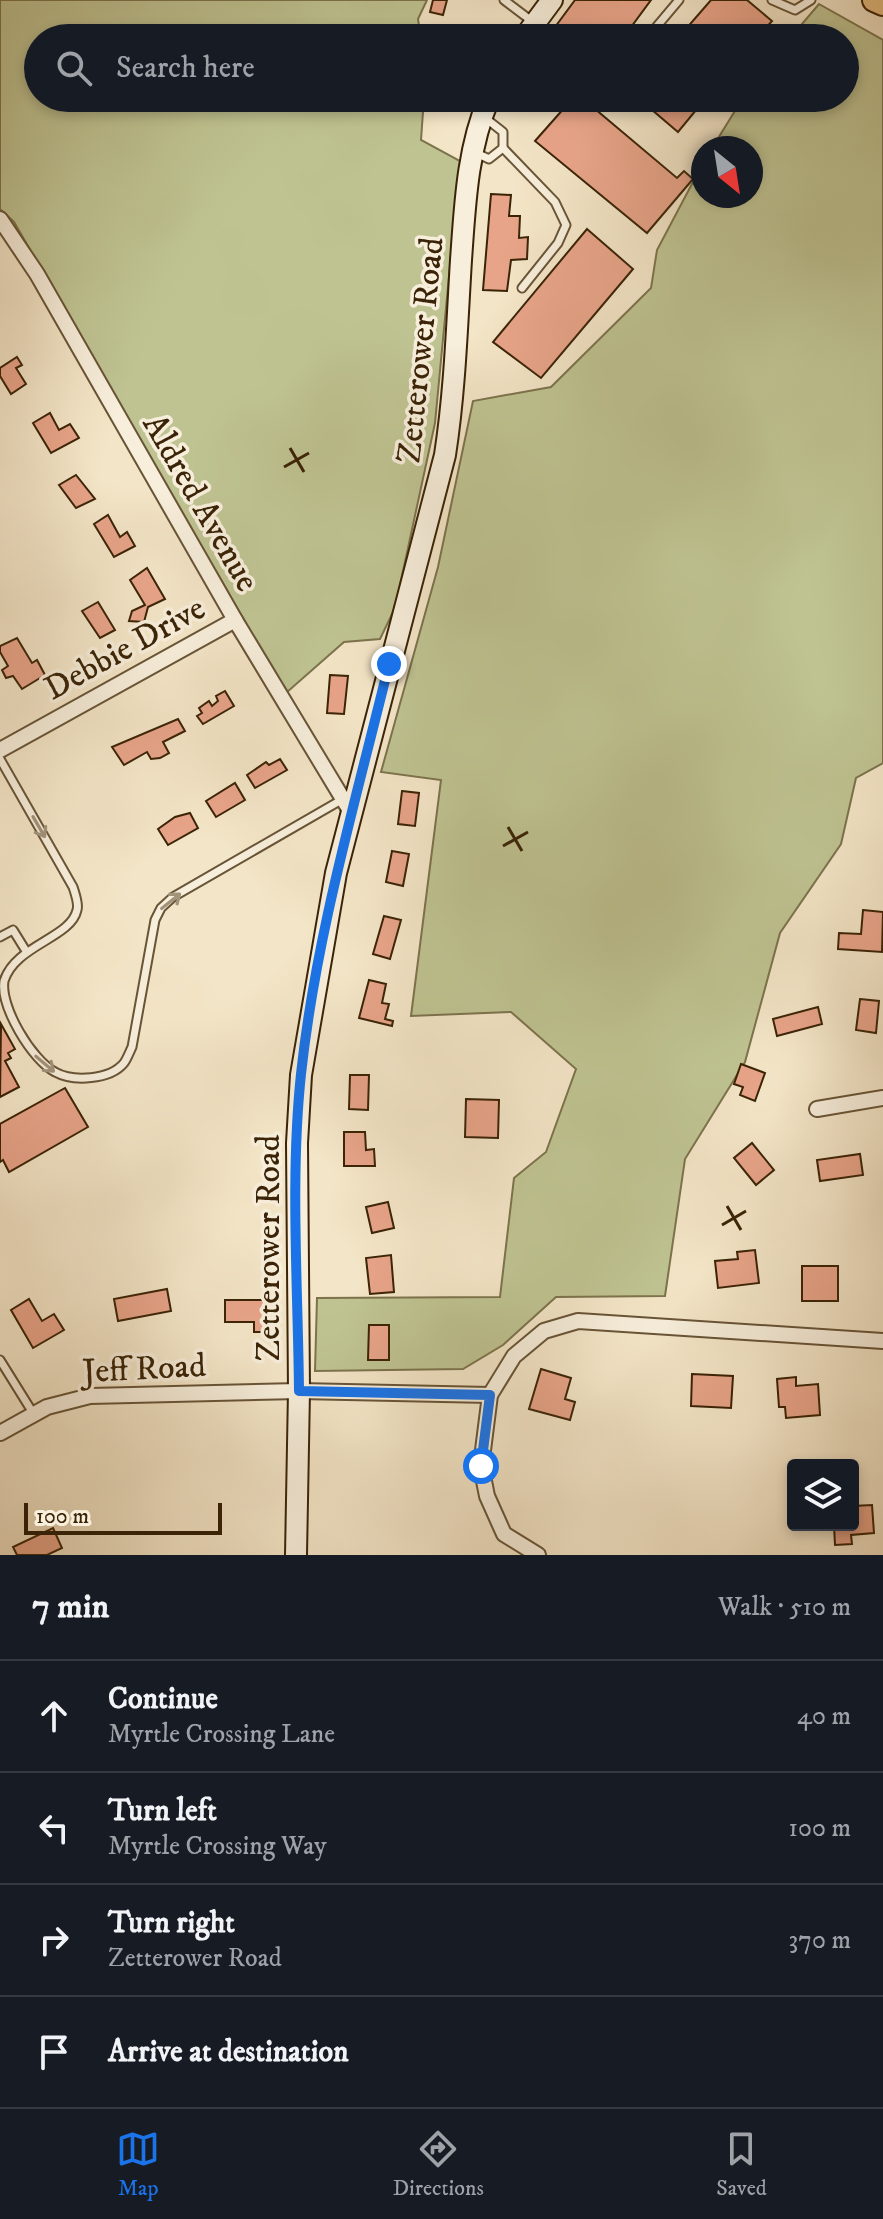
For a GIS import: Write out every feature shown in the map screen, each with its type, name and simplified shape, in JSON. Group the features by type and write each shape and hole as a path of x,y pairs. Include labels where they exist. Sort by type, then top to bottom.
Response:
{"main road":[{"path":"874,0 883,4"}],"street":[{"path":"535,24 552,0"},
{"name":"Zetterower Road","path":"296,1555 299,1391 297,1143 301,1075 347,806 445,455 452,410 466,182 485,112"},
{"name":"Aldred Avenue","path":"0,219 37,274 235,620 347,806"},
{"name":"Debbie Drive","path":"0,750 235,620"},
{"path":"817,1109 883,1098"},
{"path":"538,1555 504,1534 487,1496 481,1466 490,1395 514,1356 544,1331 578,1321 883,1341"},
{"name":"Jeff Road","path":"0,1433 33,1413 90,1396 299,1391 490,1395"}],"lane":[{"path":"504,0 515,4 526,24"},
{"path":"659,24 679,0"},
{"path":"772,0 795,10 811,0"},
{"path":"489,112 503,132 503,148 555,202 566,225 558,243 522,288"},
{"path":"473,151 489,159 503,148"},
{"path":"0,759 73,887 78,909 72,922 26,951 3,983 7,1012 37,1059 57,1074 100,1077 124,1064 132,1047 155,920 161,908 173,897 347,806"},
{"path":"0,937 13,930 26,951"},
{"path":"0,1360 33,1413"}],"green space":[{"path":"0,0 427,0 419,24 24,24 24,112 423,112 421,140 460,161 435,423 395,608 380,639 344,642 286,693 14,222 0,209"},
{"path":"819,4 855,24 802,24"},
{"path":"859,26 883,40 883,763 856,778 841,844 780,933 745,1062 685,1159 665,1296 556,1297 503,1345 463,1369 315,1371 317,1298 500,1297 514,1178 546,1152 576,1069 511,1012 411,1016 441,780 381,772 438,567 473,401 551,387 651,288 657,250 691,186 691,208 763,208 763,136 719,136 734,112 859,112"}],"building":[{"path":"433,0 447,0 443,15 430,12"},
{"path":"575,0 651,0 633,24 557,24"},
{"path":"711,0 747,0 772,21 769,24 690,24"},
{"path":"561,112 599,112 677,178 684,171 691,177 691,181 647,233 535,141"},
{"path":"654,112 694,112 678,132"},
{"path":"491,194 511,195 509,216 520,216 519,238 528,237 527,259 511,260 507,291 483,290"},
{"path":"587,229 633,269 541,378 493,342"},
{"path":"17,357 22,365 16,368 26,384 11,394 0,376 0,368"},
{"path":"50,413 59,430 70,424 79,438 51,453 33,423"},
{"path":"76,475 95,499 76,508 59,485"},
{"path":"108,515 120,537 127,532 135,546 114,557 94,524"},
{"path":"147,568 165,599 148,607 144,622 129,621 132,611 145,605 130,580"},
{"path":"98,602 115,630 100,638 82,611"},
{"path":"17,638 32,663 37,660 45,675 22,689 13,676 6,678 2,670 8,666 0,652 0,646"},
{"path":"330,675 348,676 344,714 327,713"},
{"path":"225,691 234,706 203,724 197,716 202,713 199,708 209,701 212,706 218,701 216,696"},
{"path":"178,719 185,731 163,742 169,753 160,758 151,759 147,752 124,765 112,747"},
{"path":"280,759 287,770 255,788 247,775 266,762 269,765"},
{"path":"235,783 245,800 216,817 206,801"},
{"path":"402,791 419,793 415,826 398,824"},
{"path":"190,813 198,828 168,845 158,829 175,817"},
{"path":"392,851 409,854 403,886 386,882"},
{"path":"863,910 883,912 882,952 838,949 839,933 861,934"},
{"path":"384,916 401,920 390,959 373,954"},
{"path":"369,980 386,984 382,1003 389,1004 385,1019 393,1021 392,1026 359,1018"},
{"path":"860,999 879,1001 876,1033 856,1030"},
{"path":"818,1007 822,1024 777,1036 773,1019"},
{"path":"1,1024 15,1049 8,1053 11,1058 5,1061 19,1087 0,1097"},
{"path":"741,1064 765,1073 755,1101 740,1095 743,1087 734,1084"},
{"path":"350,1075 369,1075 368,1110 349,1109"},
{"path":"65,1088 88,1127 9,1172 3,1160 0,1162 0,1124"},
{"path":"466,1099 499,1100 498,1138 465,1137"},
{"path":"344,1132 365,1132 366,1150 374,1149 375,1166 344,1166"},
{"path":"752,1143 774,1170 756,1185 734,1158"},
{"path":"860,1154 863,1175 820,1181 817,1160"},
{"path":"388,1202 394,1228 372,1233 366,1207"},
{"path":"755,1250 759,1283 718,1288 715,1261 738,1259 737,1252"},
{"path":"391,1255 394,1292 370,1294 366,1258"},
{"path":"802,1266 838,1266 838,1301 802,1301"},
{"path":"167,1289 171,1311 118,1321 114,1299"},
{"path":"29,1299 42,1321 54,1314 64,1330 33,1348 11,1310"},
{"path":"225,1300 265,1300 265,1332 254,1332 254,1322 225,1322"},
{"path":"369,1325 389,1325 389,1360 368,1360"},
{"path":"541,1369 571,1378 565,1399 575,1402 570,1420 529,1409"},
{"path":"692,1374 733,1376 731,1408 691,1406"},
{"path":"796,1377 796,1386 818,1384 820,1415 786,1418 785,1407 779,1407 777,1379"},
{"path":"872,1505 874,1533 851,1535 852,1544 835,1545 834,1531 859,1531 859,1506"},
{"path":"53,1528 62,1548 47,1555 17,1555 13,1547"}],"route":[{"path":"389,664 336,873 301,1075 297,1143 299,1391 490,1395 481,1466"}]}
